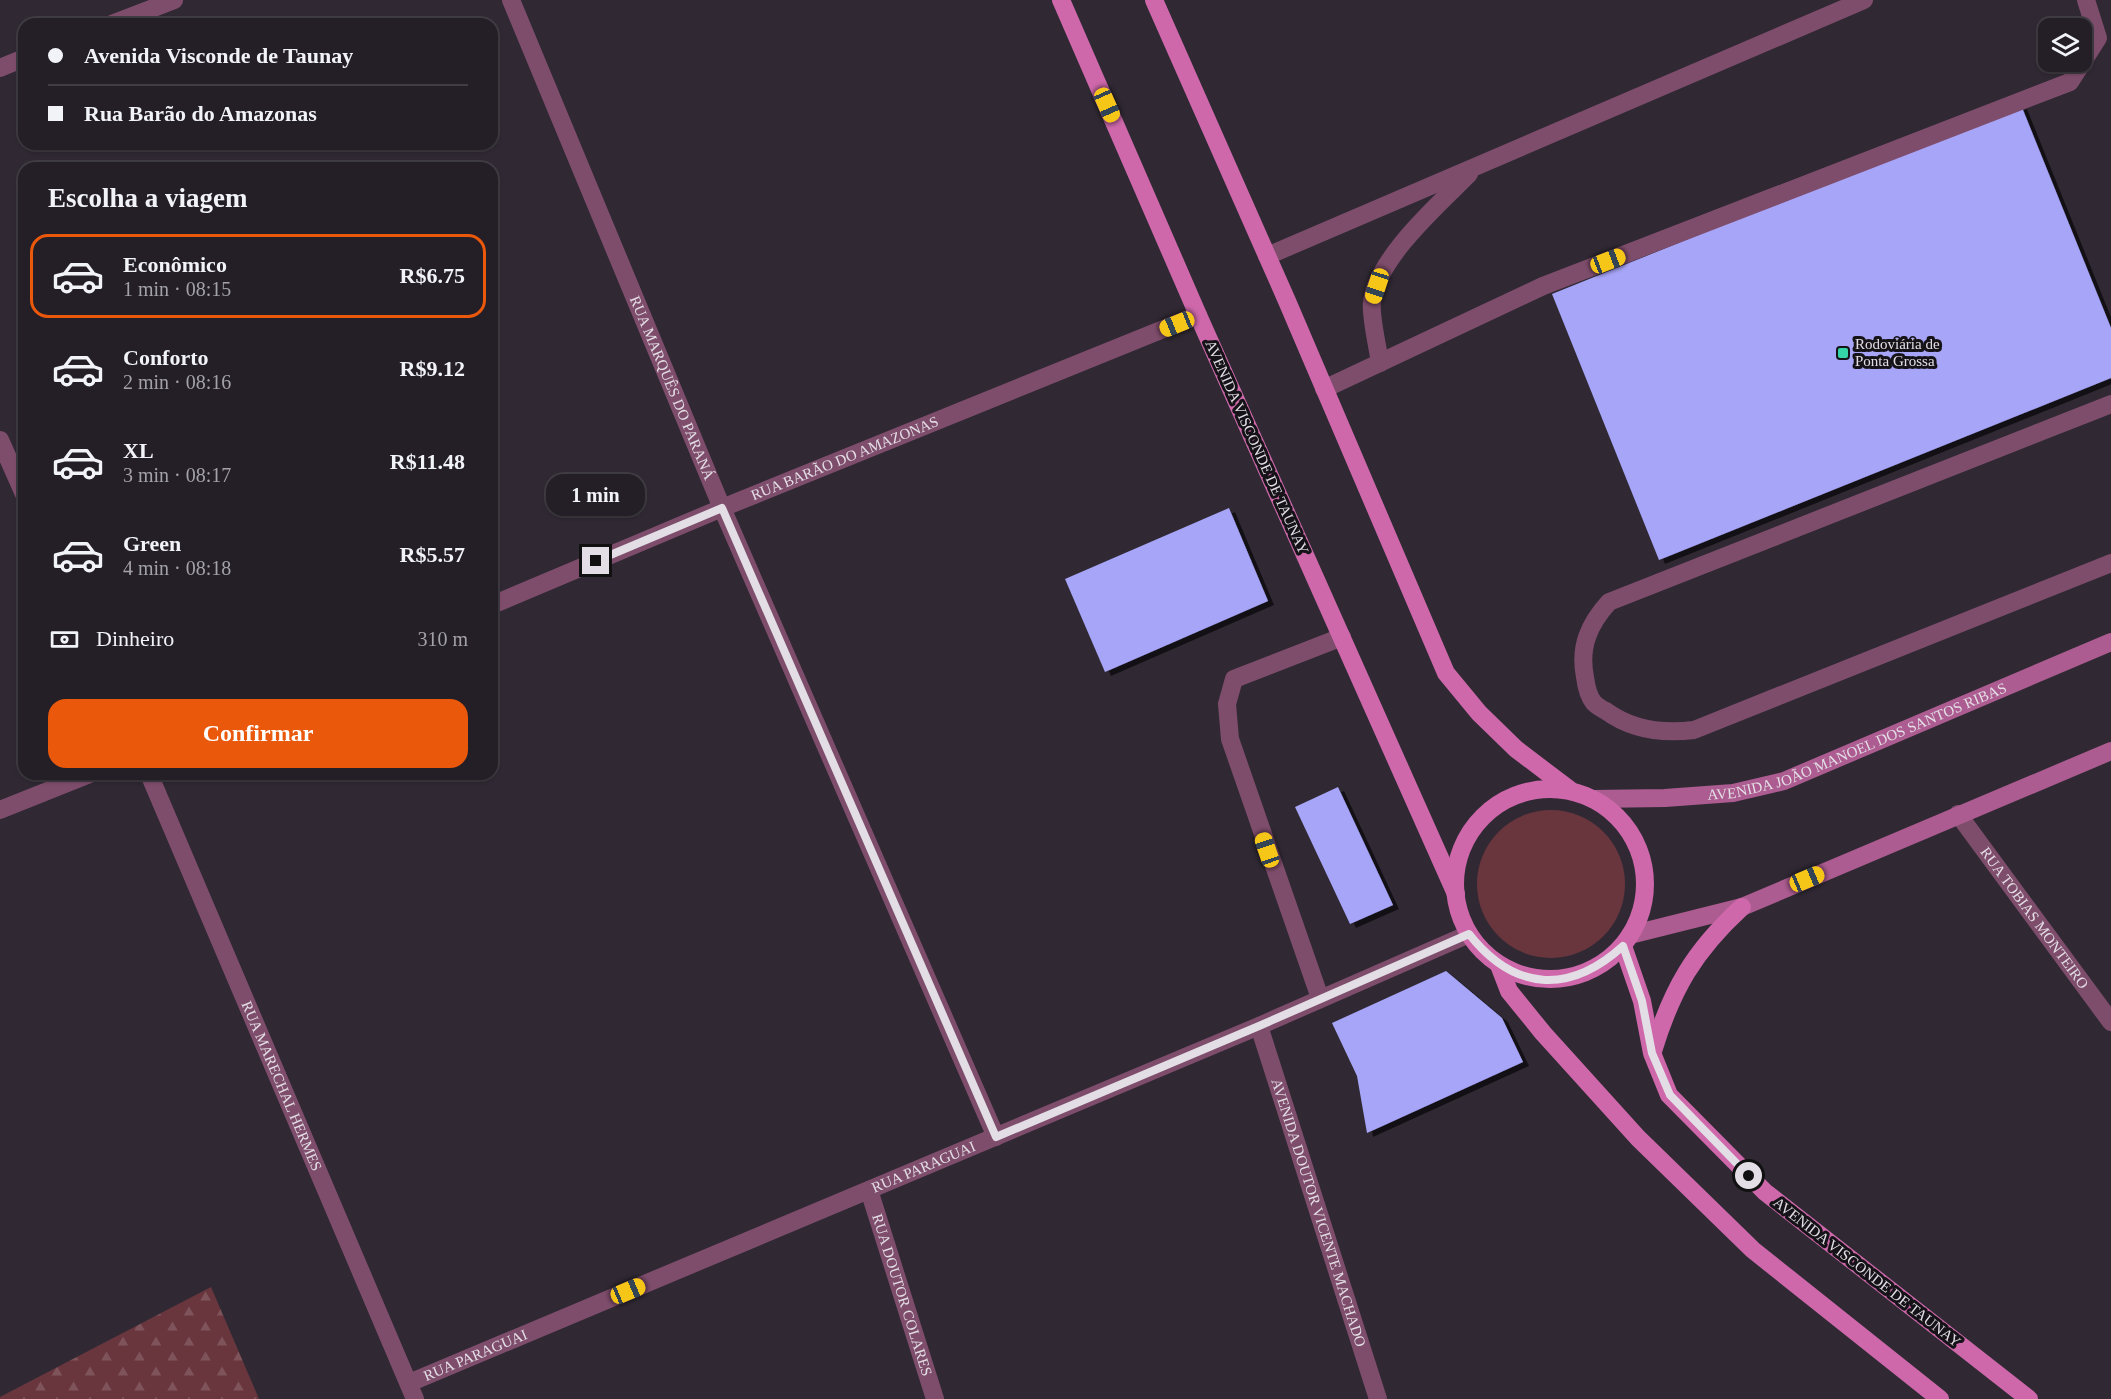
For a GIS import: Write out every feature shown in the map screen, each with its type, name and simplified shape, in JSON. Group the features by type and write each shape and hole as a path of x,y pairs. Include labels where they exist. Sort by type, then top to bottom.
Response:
{"main road":[{"name":"AVENIDA VISCONDE DE TAUNAY","path":"1061,0 1198,315 1456,894"},
{"name":"AVENIDA VISCONDE DE TAUNAY","path":"1154,0 1446,673 1479,713 1516,749 1570,790 1593,799 1614,813 1630,831 1641,853 1646,878 1644,902 1636,926 1627,941 1605,963 1583,974 1562,980 1540,980 1519,975 1499,965 1482,951 1469,934 1460,915 1456,894 1456,873 1461,852 1470,833 1499,803 1521,793 1546,788 1570,790"},
{"name":"AVENIDA JOÃO MANOEL DOS SANTOS RIBAS","path":"1593,799 1665,798 1733,793 1784,781 2111,642"},
{"path":"1627,941 1742,907 2111,751"},
{"path":"1652,1053 1664,1015 1682,978 1698,953 1719,928 1742,907"},
{"name":"AVENIDA VISCONDE DE TAUNAY","path":"1627,941 1652,1053 1670,1095 1765,1192 2029,1399"},
{"name":"AVENIDA VISCONDE DE TAUNAY","path":"1499,965 1509,991 1543,1033 1638,1138 1754,1250 1933,1397"}],"street":[{"path":"128,18 174,0"},
{"name":"RUA MARQUÊS DO PARANÁ","path":"511,0 722,508 996,1137"},
{"path":"1267,256 1864,0"},
{"path":"1324,389 1543,286 2070,82 2098,38 2086,0"},
{"path":"0,68 18,60"},
{"path":"1380,363 1371,303 1382,270 1422,221 1477,166"},
{"name":"RUA BARÃO DO AMAZONAS","path":"498,602 722,508 1198,315"},
{"path":"2111,404 1609,602 1597,615 1588,632 1583,649 1586,686 1594,703 1634,726 1657,731 1694,730 2111,562"},
{"path":"0,440 18,480"},
{"path":"1320,999 1230,739 1227,704 1234,679 1342,637"},
{"path":"0,810 75,780"},
{"name":"RUA MARECHAL HERMES","path":"152,780 412,1391"},
{"name":"RUA TOBIAS MONTEIRO","path":"1958,814 2111,1022"},
{"name":"RUA PARAGUAI","path":"412,1391 869,1190 1259,1026 1469,934"},
{"name":"AVENIDA DOUTOR VICENTE MACHADO","path":"1259,1026 1378,1399"},
{"name":"RUA DOUTOR COLARES","path":"869,1190 935,1399"}],"green space":[{"path":"1551,810 1579,815 1604,831 1620,856 1625,884 1620,912 1604,937 1579,953 1551,958 1523,953 1498,937 1482,912 1477,884 1482,856 1498,831 1523,815"},
{"path":"211,1287 259,1399 0,1399 0,1397"}],"building":[{"name":"Rodoviária de Ponta Grossa","path":"2021,105 2111,328 2111,378 1659,560 1552,294"},
{"path":"1229,508 1268,601 1105,672 1065,579"},
{"path":"1338,787 1393,905 1350,924 1295,807"},
{"path":"1446,971 1502,1018 1523,1062 1367,1133 1357,1076 1332,1023"}],"place":[{"name":"Rodoviária de Ponta Grossa","path":"1843,353"}],"route":[{"path":"596,561 722,508 996,1137 1469,934 1482,951 1499,965 1519,975 1540,980 1562,980 1583,974 1605,963 1623,946 1642,1001 1652,1053 1670,1095 1749,1176"}]}
